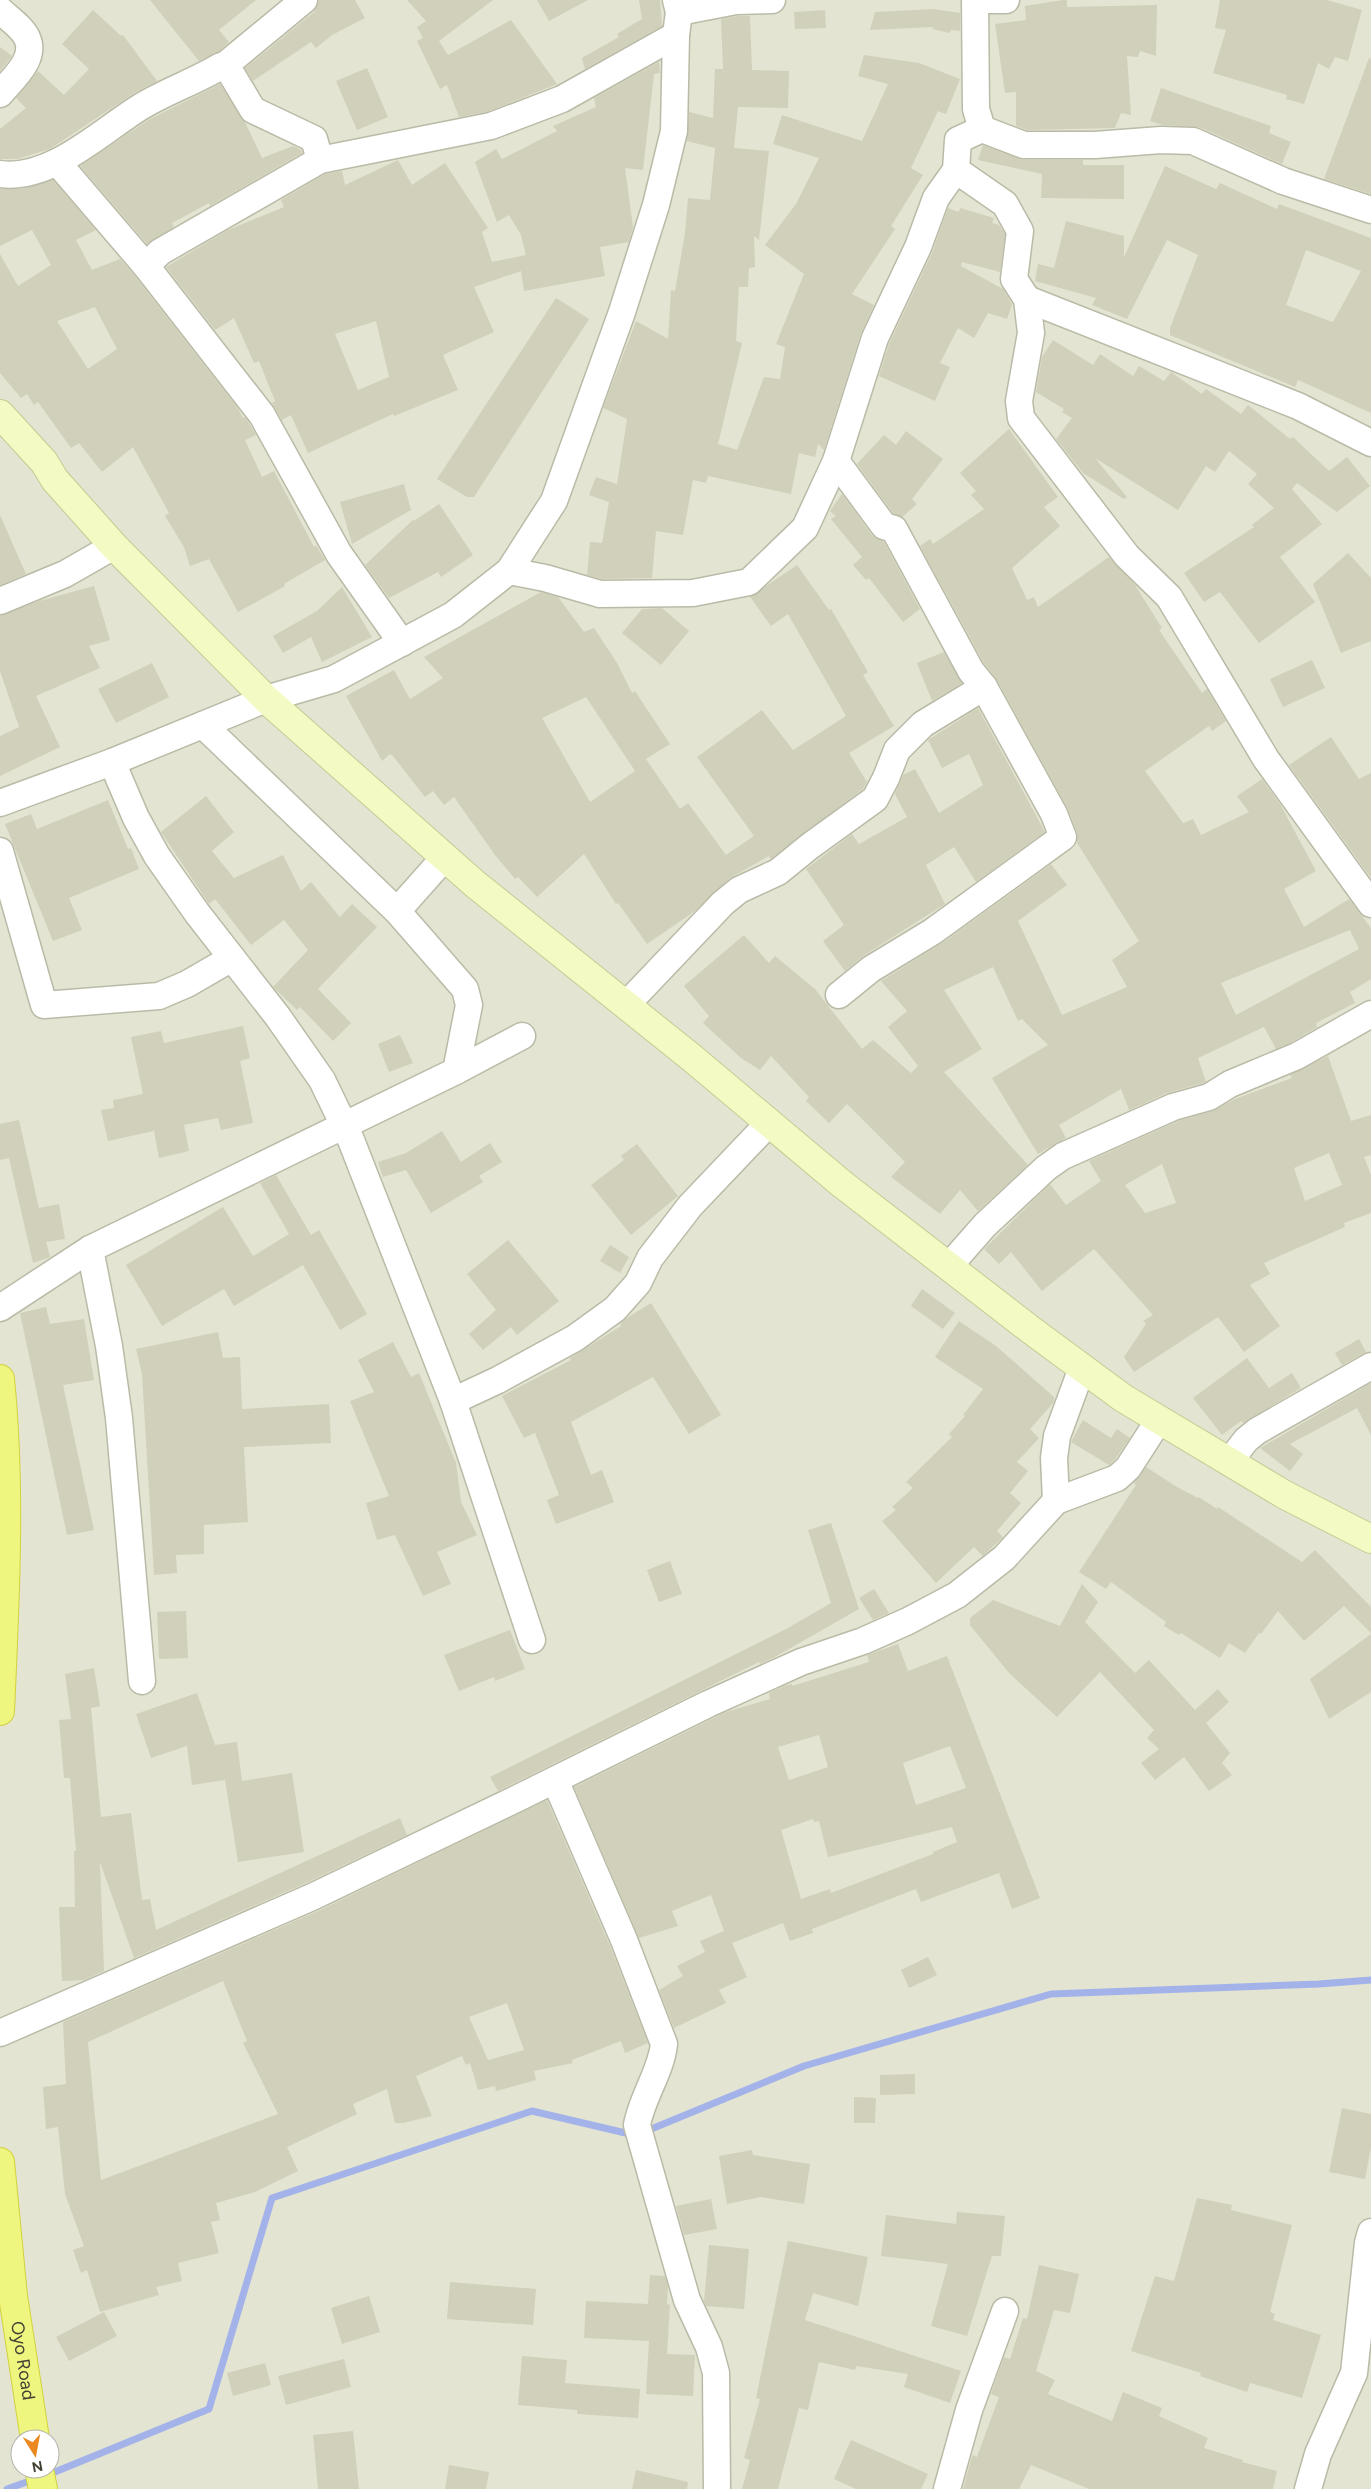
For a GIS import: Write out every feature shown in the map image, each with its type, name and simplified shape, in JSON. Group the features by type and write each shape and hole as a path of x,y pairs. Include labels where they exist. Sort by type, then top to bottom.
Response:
{"highway":[{"path":"0,1379 6,1492 5,1612 0,1711"},
{"name":"Oyo Road","path":"0,2162 13,2296 33,2429"}],"main road":[{"path":"0,414 44,462 55,480 114,546 266,699 445,857 842,1184 1123,1398 1285,1495 1371,1539"},
{"path":"0,434 36,468 55,480"}],"street":[{"path":"0,174 36,171 57,162 143,105 224,66 304,0"},
{"path":"146,266 160,252 320,160 491,126 562,99 677,16 736,1 772,0"},
{"path":"509,571 545,578 600,594 693,593 748,582 805,528 836,461 875,338 918,247 936,198 956,170 958,140 979,119 975,0"},
{"path":"980,0 1006,0"},
{"path":"0,10 27,37 30,52 25,64 0,94"},
{"path":"0,803 112,762 266,699 334,680 453,615 509,571 554,501 622,312 656,205 674,131 677,16"},
{"path":"224,66 229,70 253,110 314,139 320,160"},
{"path":"979,119 1024,145 1095,145 1161,140 1193,140 1283,181 1371,210"},
{"path":"57,162 146,266 262,415 339,554 402,643"},
{"path":"956,170 1005,204 1020,231 1014,279 1027,299 1031,334 1019,401 1020,418 1127,556 1168,597 1266,758 1371,904"},
{"path":"1027,299 1298,406 1371,443"},
{"path":"836,461 884,526 894,529 971,671 984,687 1054,814 1063,837 932,932 871,970 839,995"},
{"path":"0,601 65,574 114,546"},
{"path":"626,1005 723,903 739,890 778,872 810,846 875,799 897,750 923,724 984,687"},
{"path":"203,725 397,911 465,989 469,1005 456,1071"},
{"path":"112,762 136,818 157,856 278,1017 322,1080 344,1125 453,1400 532,1640"},
{"path":"0,851 44,1005 158,996 187,984 232,958"},
{"path":"397,911 445,857"},
{"path":"949,1266 985,1225 1046,1168 1063,1156 1173,1107 1209,1097 1230,1084 1297,1056 1371,1014"},
{"path":"0,1308 90,1249 456,1071 522,1036"},
{"path":"453,1400 498,1380 575,1338 615,1309 638,1283 650,1258 690,1206 769,1123"},
{"path":"90,1249 109,1346 119,1418 142,1681"},
{"path":"1230,1462 1246,1440 1257,1431 1371,1366"},
{"path":"1056,1501 1054,1458 1057,1436 1082,1368"},
{"path":"0,2033 312,1897 708,1704 802,1662 863,1642 957,1595 1004,1558 1056,1501 1117,1478 1128,1468 1159,1420"},
{"path":"555,1780 624,1940 664,2044 663,2056 640,2107 640,2136 687,2300 709,2348 716,2374 717,2489"},
{"path":"1308,2489 1318,2454 1354,2373 1368,2243 1371,2232"},
{"path":"947,2489 969,2410 1005,2310"}],"shaded area":[{"path":"0,0 1371,0 1371,2489 0,2489"}],"building":[{"path":"150,0 256,0 219,30 229,42 218,52 199,61"},
{"path":"319,0 355,0 365,18 332,35 316,48 311,42 253,81 245,68 314,12"},
{"path":"407,0 493,0 439,41 448,55 511,20 557,84 487,112 459,117 447,85 440,89 417,41 423,38 417,27 426,21"},
{"path":"537,0 588,0 549,21"},
{"path":"639,0 660,0 662,26 585,69 582,58 619,37 617,34 642,19"},
{"path":"1067,0 1067,7 1157,5 1156,56 1140,51 1138,57 1127,56 1131,115 1121,113 1115,128 1027,130 1016,126 1016,92 1005,93 995,24 1026,20 1025,6"},
{"path":"1220,0 1327,0 1362,10 1348,61 1335,57 1329,69 1318,63 1304,104 1286,99 1287,95 1213,73 1226,30 1215,28"},
{"path":"933,9 960,13 960,31 951,30 950,33 932,29 933,27 870,30 875,12"},
{"path":"93,10 121,36 123,35 157,81 134,93 50,149 17,159 0,159 0,129 26,108 16,98 38,71 64,95 89,69 62,44"},
{"path":"825,10 826,28 795,29 794,12"},
{"path":"750,16 752,70 789,71 788,108 738,107 734,148 769,151 759,240 754,236 755,267 749,268 748,287 739,287 736,341 742,343 718,444 737,450 764,377 780,379 785,347 776,344 804,274 765,245 796,204 819,158 773,144 782,115 862,141 888,84 858,76 864,55 919,63 960,79 946,114 938,111 911,168 923,175 891,226 895,229 852,294 874,305 861,333 824,450 818,444 815,457 799,453 791,494 708,476 706,483 693,480 683,535 656,531 652,578 602,579 587,575 590,542 602,543 609,502 589,495 596,477 617,484 627,419 603,408 636,321 668,339 671,290 675,291 685,233 688,198 710,200 715,148 687,141 689,112 713,118 715,69 723,69 721,19"},
{"path":"0,47 12,56 0,71"},
{"path":"1369,58 1371,59 1371,194 1324,179"},
{"path":"659,62 660,73 654,74 643,170 625,168 633,227 629,242 600,247 605,276 524,291 521,271 474,287 494,332 443,355 458,390 394,416 393,414 308,453 291,415 282,420 272,403 275,401 259,361 254,363 234,318 215,330 166,267 228,230 284,207 281,200 325,174 342,171 345,185 398,160 412,185 445,163 488,228 482,232 492,262 526,255 521,235 509,215 497,222 475,162 496,149 502,159 557,131 553,126 596,107 594,98","holes":["376,321 389,377 358,390 335,334"]},
{"path":"367,68 388,117 357,130 336,81"},
{"path":"220,84 245,122 262,158 293,146 301,150 302,153 210,206 209,203 172,223 174,227 147,244 80,166 150,119"},
{"path":"1161,88 1271,126 1269,133 1291,142 1282,164 1199,127 1163,125 1150,121"},
{"path":"983,145 1024,160 1083,160 1083,165 1124,165 1124,199 1041,198 1042,174 978,160"},
{"path":"1165,166 1216,189 1220,183 1277,209 1279,204 1371,238 1371,413 1298,380 1295,387 1170,335 1170,328 1198,255 1167,240 1127,319 1092,305 1096,298 1035,281 1038,264 1054,268 1066,221 1124,236 1124,257","holes":["1306,250 1361,271 1333,322 1286,305"]},
{"path":"53,180 96,230 76,240 92,270 120,259 134,275 237,407 243,418 245,417 256,435 245,440 262,477 274,471 314,547 316,545 325,560 284,584 285,586 238,612 209,559 190,566 184,547 165,516 169,513 133,447 102,472 79,443 71,448 38,402 34,405 27,394 21,398 0,373 0,254 18,286 51,265 32,230 0,246 0,189 22,189","holes":["95,307 117,349 88,369 57,321"]},
{"path":"948,208 959,212 960,208 994,218 992,223 999,225 1005,234 1000,272 962,262 961,266 1003,289 1012,304 1007,319 988,313 974,338 958,328 940,363 950,367 935,401 879,376 889,344 932,253"},
{"path":"556,298 589,319 474,497 467,497 437,479"},
{"path":"1053,340 1093,365 1100,354 1133,376 1139,366 1164,381 1171,372 1202,394 1206,389 1241,414 1248,405 1290,439 1293,437 1329,471 1347,457 1370,486 1337,512 1297,483 1292,489 1322,524 1280,557 1315,602 1259,643 1220,592 1204,602 1184,573 1254,527 1252,525 1274,508 1248,484 1257,474 1229,451 1215,472 1206,466 1178,510 1095,458 1127,497 1124,499 1083,473 1056,439 1072,418 1062,412 1064,409 1036,392 1042,357"},
{"path":"1009,429 1058,497 1044,507 1060,526 1012,568 1027,600 1034,597 1038,607 1109,557 1135,585 1162,628 1159,630 1202,693 1207,689 1226,721 1212,731 1209,726 1145,771 1183,823 1193,819 1201,835 1249,812 1237,796 1262,779 1280,804 1316,871 1284,889 1304,927 1349,899 1371,928 1371,979 1350,992 1355,1003 1316,1023 1317,1027 1290,1043 1276,1049 1264,1027 1198,1058 1206,1082 1167,1093 1129,1110 1121,1089 1059,1125 1066,1138 1038,1154 992,1078 1048,1045 1022,1019 1018,1021 993,967 944,990 982,1049 944,1072 1028,1165 978,1211 960,1190 940,1214 891,1177 905,1162 847,1104 829,1123 806,1101 809,1097 771,1056 760,1070 741,1058 703,1023 709,1016 684,986 744,935 769,963 775,956 815,989 862,1049 873,1040 911,1073 918,1066 888,1027 907,1011 881,981 941,944 1051,864 1067,885 1018,921 1062,1015 1127,987 1112,960 1139,941 1077,843 1077,832 1067,807 997,680 984,663 920,546 930,539 933,544 984,509 971,495 976,491 960,473","holes":["1350,930 1359,949 1236,1015 1221,983"]},
{"path":"906,431 943,459 912,499 917,504 902,517 893,513 857,464 884,435 896,445"},
{"path":"404,484 411,510 352,544 340,502"},
{"path":"842,494 872,535 884,542 920,609 903,622 869,578 866,580 853,565 862,557 831,519 836,516 830,511"},
{"path":"439,504 473,555 441,577 438,572 389,598 365,565 414,519 414,521"},
{"path":"0,515 26,574 0,585"},
{"path":"1348,553 1371,578 1371,641 1341,653 1313,584"},
{"path":"797,565 829,610 831,609 868,672 863,675 894,726 849,753 867,782 863,789 771,859 769,856 730,878 695,911 647,944 618,903 616,904 584,854 537,897 518,877 515,879 495,855 454,797 444,805 433,791 425,797 393,756 390,754 382,761 346,696 394,670 410,699 443,678 424,657 541,592 558,597 584,632 594,628 617,663 632,693 635,691 670,744 646,759 680,809 688,803 726,855 754,836 697,757 762,710 793,750 846,716 788,614 771,626 750,597","holes":["586,697 635,771 590,802 542,718"]},
{"path":"94,586 110,640 89,646 100,668 36,696 60,747 0,776 0,736 19,727 0,671 0,616 39,601"},
{"path":"342,587 372,637 322,662 311,637 283,653 273,636 317,611"},
{"path":"662,608 689,631 661,665 622,633 642,609"},
{"path":"944,652 962,683 932,701 917,663"},
{"path":"1312,660 1325,688 1283,707 1270,679"},
{"path":"152,663 169,697 116,723 98,689"},
{"path":"978,708 1045,832 976,882 954,847 926,865 945,904 863,956 845,971 823,941 844,925 806,869 852,834 859,844 907,817 895,794 903,775 915,769 939,813 983,785 969,754 942,768 928,740"},
{"path":"1331,737 1359,779 1371,773 1371,878 1289,765"},
{"path":"206,796 234,832 212,851 234,878 283,855 301,891 311,882 340,917 352,904 377,927 318,989 351,1023 333,1041 300,1007 297,1010 273,987 308,950 284,920 251,945 215,899 209,904 161,832"},
{"path":"108,800 128,849 131,848 139,869 69,898 82,930 53,941 5,824 31,814 37,829"},
{"path":"243,1026 250,1058 240,1061 253,1123 221,1130 218,1118 184,1125 189,1151 159,1158 154,1131 108,1141 101,1110 114,1108 113,1100 143,1094 131,1037 161,1031 164,1043"},
{"path":"400,1035 413,1063 389,1072 378,1044"},
{"path":"1328,1056 1351,1121 1371,1115 1371,1155 1364,1157 1371,1175 1371,1213 1344,1223 1345,1227 1264,1263 1270,1274 1250,1285 1280,1326 1244,1352 1218,1317 1134,1372 1124,1357 1146,1324 1143,1321 1153,1315 1094,1249 1042,1291 1011,1252 999,1264 984,1249 1050,1184 1066,1205 1101,1181 1089,1161 1178,1121 1213,1111 1235,1099 1292,1078 1290,1075","holes":["1329,1153 1342,1185 1305,1201 1294,1168","1162,1164 1176,1203 1145,1213 1125,1185"]},
{"path":"19,1120 39,1208 59,1204 65,1239 46,1242 50,1257 33,1263 9,1158 0,1160 0,1124"},
{"path":"442,1131 461,1162 490,1143 502,1162 479,1176 483,1182 431,1213 406,1170 383,1177 378,1162 406,1153"},
{"path":"637,1144 678,1196 631,1235 591,1185 624,1160 621,1156"},
{"path":"276,1175 311,1235 319,1230 367,1314 340,1330 303,1265 234,1306 224,1289 162,1326 126,1265 223,1207 253,1256 289,1234 260,1183"},
{"path":"508,1240 559,1301 517,1335 511,1327 483,1350 469,1334 496,1310 467,1274"},
{"path":"610,1245 629,1257 620,1273 600,1261"},
{"path":"922,1289 955,1313 943,1329 911,1306"},
{"path":"651,1303 721,1415 689,1434 653,1377 571,1422 591,1475 602,1470 614,1502 556,1524 547,1500 559,1495 535,1433 524,1438 502,1396 571,1360 570,1358 621,1326 620,1324 627,1318"},
{"path":"46,1307 50,1324 84,1319 94,1380 63,1385 94,1530 67,1535 20,1313"},
{"path":"959,1321 996,1346 1054,1397 1054,1402 1030,1429 1039,1438 1017,1462 1028,1471 1010,1493 1021,1503 997,1531 1003,1537 983,1556 974,1547 936,1583 882,1521 896,1510 892,1507 913,1488 906,1482 952,1437 949,1434 965,1416 963,1415 983,1389 935,1357"},
{"path":"218,1332 223,1358 240,1357 242,1409 329,1404 331,1443 244,1447 248,1522 204,1525 204,1554 176,1555 177,1573 154,1575 142,1374 136,1349"},
{"path":"1359,1339 1366,1352 1342,1365 1335,1353"},
{"path":"393,1342 411,1377 419,1373 456,1463 461,1502 477,1535 437,1552 451,1584 423,1596 395,1535 377,1540 366,1503 389,1496 350,1401 374,1392 358,1360"},
{"path":"1247,1358 1269,1388 1292,1373 1301,1388 1243,1423 1241,1421 1222,1435 1193,1398"},
{"path":"1371,1383 1371,1435 1357,1408 1290,1444 1303,1454 1290,1471 1260,1448"},
{"path":"1083,1420 1111,1438 1117,1429 1130,1438 1109,1465 1071,1442"},
{"path":"1146,1467 1177,1487 1199,1497 1217,1509 1218,1507 1302,1562 1315,1550 1371,1607 1371,1633 1344,1606 1304,1641 1278,1611 1245,1653 1229,1643 1220,1658 1181,1633 1179,1635 1164,1626 1166,1622 1111,1582 1106,1589 1079,1572 1136,1485 1134,1483"},
{"path":"831,1523 859,1609 773,1658 760,1664 759,1662 498,1791 490,1777 786,1629 831,1603 808,1530"},
{"path":"670,1561 682,1594 659,1602 647,1570"},
{"path":"1082,1584 1098,1602 1085,1622 1135,1673 1149,1660 1195,1710 1218,1689 1229,1702 1206,1723 1230,1753 1222,1763 1232,1775 1209,1791 1184,1757 1155,1780 1141,1763 1159,1749 1147,1738 1154,1730 1100,1672 1057,1717 1009,1673 970,1625 970,1618 993,1600 1060,1626"},
{"path":"874,1589 889,1613 873,1620 859,1598"},
{"path":"186,1611 188,1658 159,1659 157,1612"},
{"path":"510,1630 525,1669 495,1681 494,1677 459,1691 444,1655"},
{"path":"1371,1634 1371,1692 1329,1719 1310,1679"},
{"path":"898,1644 908,1671 947,1656 1040,1898 1012,1909 999,1873 921,1902 916,1889 812,1929 813,1933 790,1941 783,1923 732,1943 747,1977 719,1990 726,2003 674,2028 659,1990 683,1976 677,1966 705,1952 700,1941 724,1931 711,1895 672,1911 678,1926 639,1938 574,1787 726,1712 770,1699 769,1693 784,1686 792,1684 792,1686 869,1662 867,1655","holes":["819,1735 828,1767 789,1780 778,1747","950,1746 966,1788 916,1805 903,1763","813,1819 814,1822 819,1821 828,1857 952,1827 957,1842 933,1852 933,1854 831,1893 830,1889 801,1899 781,1830"]},
{"path":"94,1668 100,1706 91,1708 101,1817 131,1813 142,1900 150,1899 156,1930 400,1818 407,1835 306,1883 134,1958 100,1862 104,1971 84,1980 62,1981 59,1907 75,1907 74,1851 76,1851 70,1778 64,1778 59,1720 71,1719 65,1674"},
{"path":"197,1693 215,1745 237,1742 242,1781 292,1773 304,1852 238,1862 225,1780 192,1785 187,1746 151,1758 136,1714"},
{"path":"547,1800 610,1946 648,2043 625,2053 621,2041 572,2060 573,2063 534,2071 536,2080 496,2091 495,2086 478,2090 470,2063 466,2065 462,2056 416,2076 432,2116 403,2123 395,2123 387,2089 353,2104 357,2114 287,2147 298,2171 255,2192 216,2203 220,2220 211,2222 219,2253 178,2263 182,2281 156,2287 159,2295 100,2312 87,2270 81,2273 73,2250 84,2246 65,2194 58,2127 46,2129 43,2087 66,2084 63,2022 318,1911","holes":["223,1981 247,2041 243,2043 278,2114 101,2180 88,2042","507,2003 524,2050 488,2060 469,2017"]},
{"path":"928,1957 937,1975 909,1988 901,1970"},
{"path":"915,2074 915,2094 880,2095 880,2075"},
{"path":"854,2097 876,2098 875,2123 854,2123"},
{"path":"1342,2108 1371,2114 1371,2147 1365,2179 1329,2172"},
{"path":"752,2150 753,2155 810,2164 804,2204 761,2197 727,2204 719,2156"},
{"path":"1197,2198 1232,2205 1231,2210 1292,2225 1270,2312 1275,2314 1273,2320 1321,2335 1302,2398 1250,2383 1247,2392 1200,2376 1201,2373 1131,2351 1155,2276 1174,2281"},
{"path":"711,2199 717,2229 684,2235 676,2206"},
{"path":"957,2212 1005,2216 1001,2256 992,2256 967,2336 931,2326 948,2264 881,2256 886,2215 956,2224"},
{"path":"788,2241 868,2257 858,2306 813,2293 805,2320 961,2371 950,2403 904,2387 908,2374 856,2366 855,2370 819,2362 808,2410 799,2408 778,2489 742,2489 750,2460 744,2458 760,2399 756,2398"},
{"path":"709,2245 749,2249 744,2309 706,2306 704,2301"},
{"path":"1039,2265 1079,2274 1070,2313 1054,2310 1036,2371 1055,2380 1048,2394 1112,2421 1123,2392 1162,2408 1159,2416 1208,2438 1204,2448 1243,2460 1242,2462 1277,2471 1273,2489 1089,2489 1031,2465 1019,2489 963,2489 971,2460 973,2455 977,2457 999,2397 991,2394 1004,2357 1010,2359 1023,2318 1027,2319"},
{"path":"650,2275 665,2276 668,2287 667,2304 670,2305 667,2354 695,2355 693,2396 646,2394 649,2341 584,2338 586,2301 648,2304"},
{"path":"450,2282 536,2289 533,2325 447,2319"},
{"path":"369,2296 380,2332 342,2344 331,2308"},
{"path":"104,2312 117,2336 69,2361 56,2337"},
{"path":"522,2356 567,2360 565,2383 640,2389 638,2418 577,2414 577,2410 518,2405"},
{"path":"344,2359 351,2387 286,2405 278,2376"},
{"path":"265,2363 271,2385 233,2396 227,2373"},
{"path":"353,2431 359,2489 318,2489 313,2435"},
{"path":"851,2440 928,2474 921,2489 856,2489 834,2479"},
{"path":"449,2465 489,2472 486,2489 445,2489"},
{"path":"636,2470 688,2482 687,2489 632,2489"}],"waterway":[{"path":"644,2132 804,2066 1051,1994 1319,1984 1371,1980"},
{"path":"60,2470 209,2409 272,2198 532,2111 634,2135"},
{"path":"7,2489 35,2479"}]}
